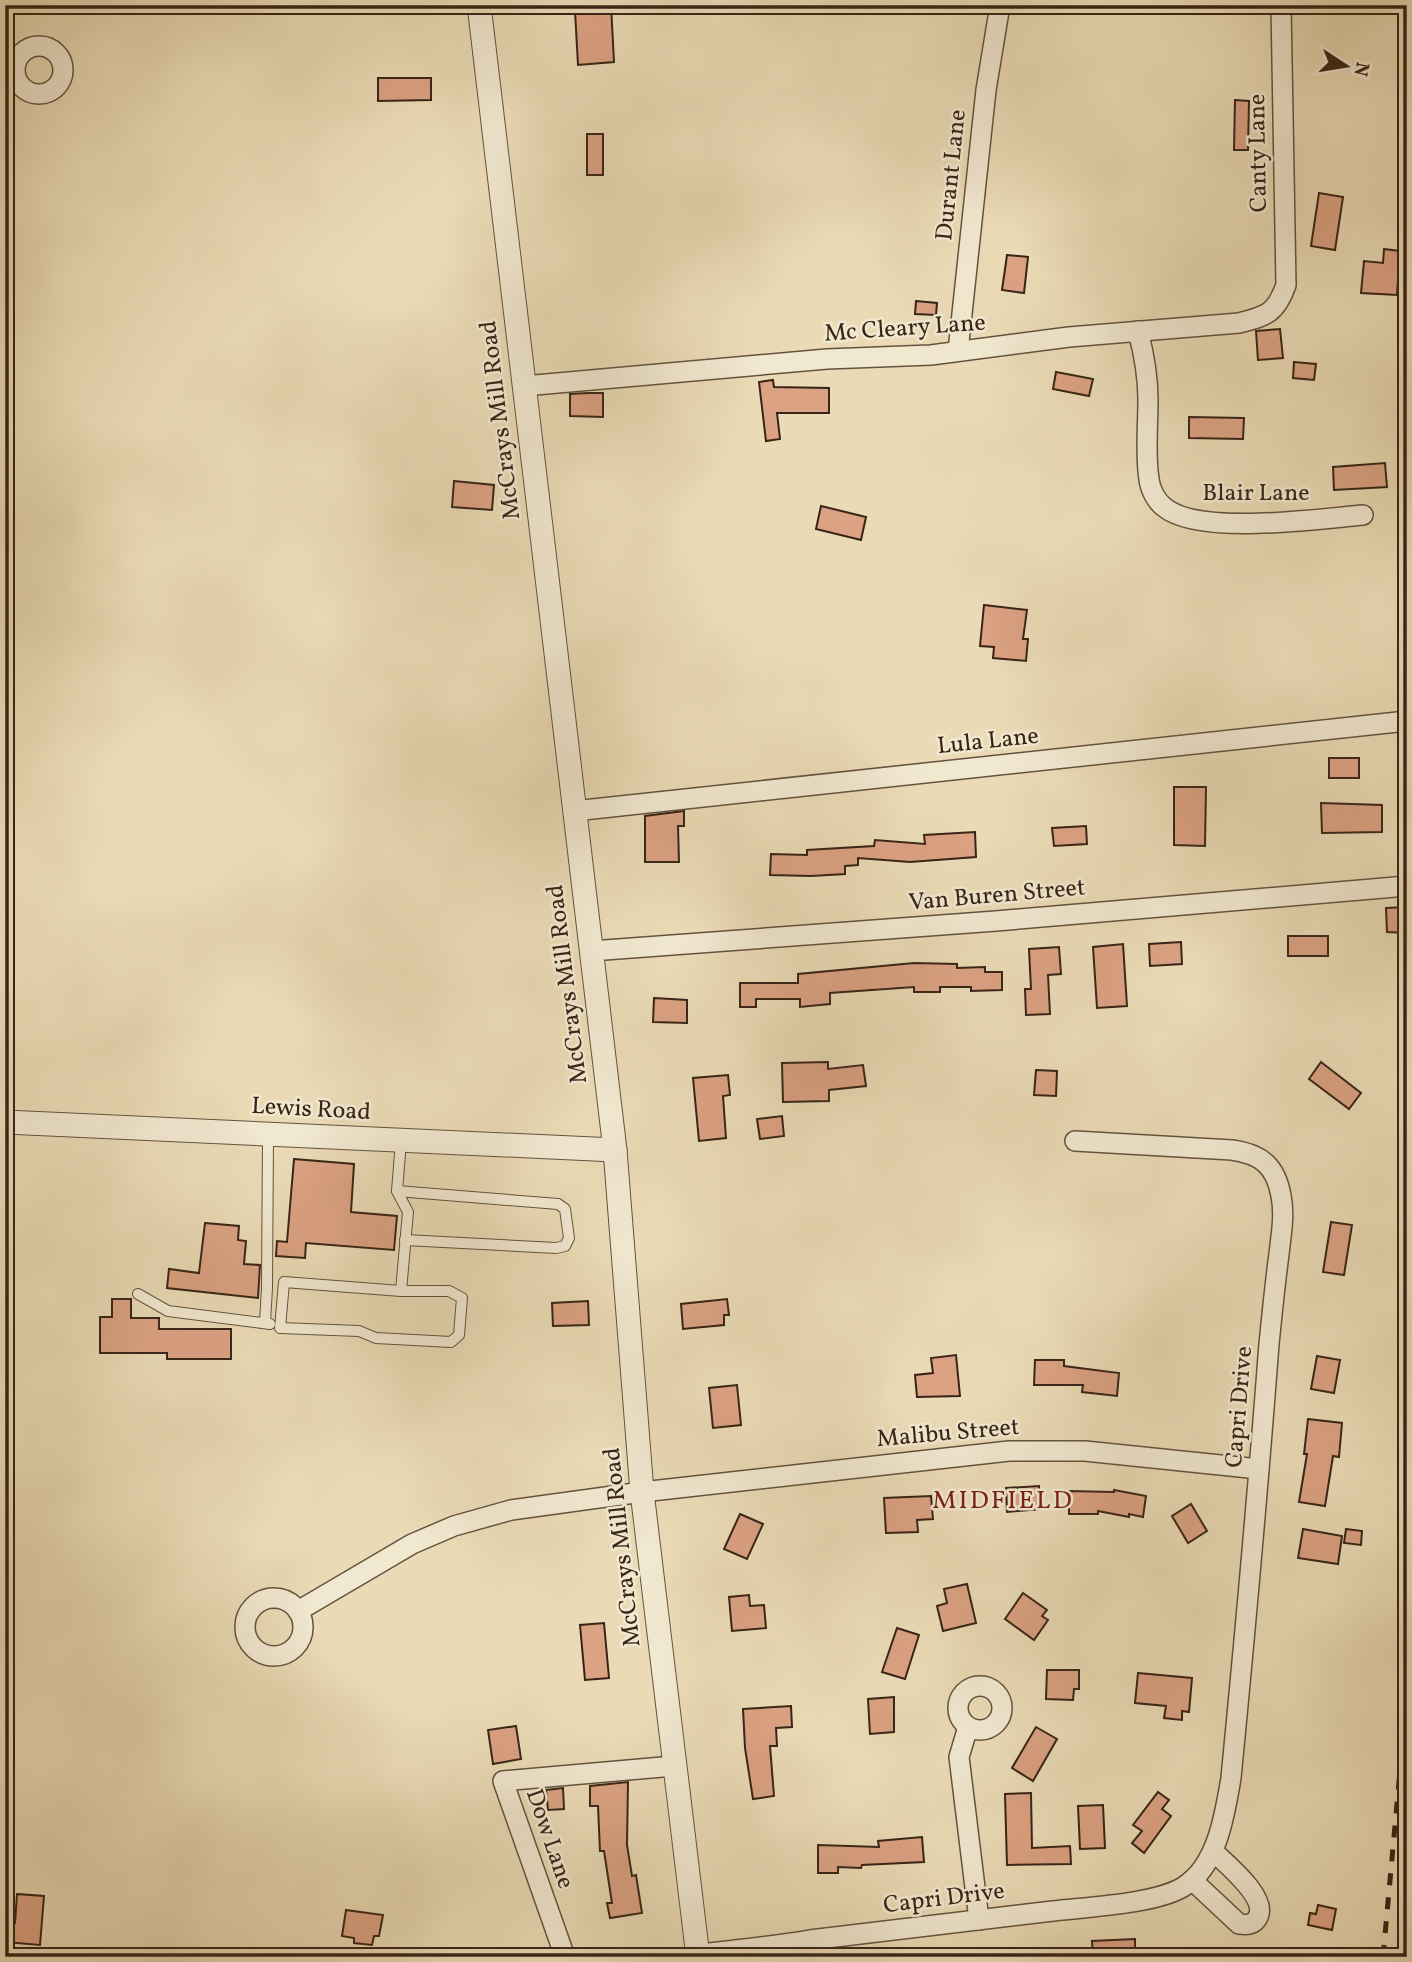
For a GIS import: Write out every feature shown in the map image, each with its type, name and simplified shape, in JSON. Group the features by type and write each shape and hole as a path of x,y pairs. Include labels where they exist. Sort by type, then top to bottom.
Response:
{"street":[{"name":"McCrays Mill Road","path":"479,5 615,1150 642,1492 695,1956"},
{"name":"Durant Lane","path":"957,351 986,90 1000,5"},
{"name":"Canty Lane","path":"1281,5 1286,285 1281,299"},
{"name":"Mc Cleary Lane","path":"524,386 827,359 931,355 1069,337 1239,323 1264,317 1281,299"},
{"name":"Blair Lane","path":"1138,331 1144,356 1148,396 1148,476 1154,495 1164,507 1190,519 1255,524 1363,515"},
{"name":"Lula Lane","path":"574,811 1407,721"},
{"name":"Van Buren Street","path":"591,951 996,921 1407,886"},
{"name":"Lewis Road","path":"5,1122 615,1150"},
{"name":"Capri Drive","path":"695,1956 1121,1904 1182,1888 1204,1866 1213,1851 1227,1806 1231,1778 1283,1219 1282,1198 1274,1175 1261,1158 1249,1152 1075,1141"},
{"name":"Malibu Street","path":"298,1611 412,1544 454,1526 511,1510 642,1492 1009,1451 1084,1451 1259,1469"},
{"path":"968,1727 959,1757 979,1920"},
{"name":"Dow Lane","path":"565,1957 503,1781 674,1766"},
{"path":"1192,1880 1239,1924 1248,1926 1256,1921 1260,1913 1256,1896 1213,1851"}],"lane":[{"path":"265,1322 268,1134"},
{"path":"401,1140 397,1191 408,1212 401,1291"},
{"path":"397,1191 558,1204 565,1209 569,1238 565,1246 556,1248 405,1240"},
{"path":"138,1294 168,1311 265,1322 280,1328 359,1331 376,1338 451,1342 459,1335 461,1298 449,1291 401,1291 284,1282 280,1328"}],"building":[{"path":"578,5 611,5 614,62 578,65 575,11 578,11"},
{"path":"378,78 431,78 431,100 378,101"},
{"path":"1235,100 1249,101 1248,150 1234,150"},
{"path":"587,134 603,134 603,175 587,175"},
{"path":"1319,193 1343,197 1335,250 1311,246"},
{"path":"1384,249 1400,251 1397,295 1361,293 1364,261 1383,263"},
{"path":"1007,255 1028,257 1024,293 1002,290"},
{"path":"916,301 937,303 936,315 915,314"},
{"path":"1280,329 1283,358 1258,360 1256,331"},
{"path":"1294,362 1316,364 1314,380 1293,378"},
{"path":"1056,372 1093,379 1089,396 1053,389"},
{"path":"773,380 774,387 829,388 829,413 777,413 780,439 766,441 759,382"},
{"path":"603,393 603,417 570,416 570,394"},
{"path":"1189,417 1244,418 1243,439 1189,438"},
{"path":"1385,463 1387,487 1334,490 1333,467"},
{"path":"454,481 494,485 492,510 452,507"},
{"path":"821,506 866,517 861,540 816,529"},
{"path":"984,605 1027,610 1023,639 1028,639 1026,661 993,658 994,647 980,646"},
{"path":"1329,758 1359,758 1359,778 1329,778"},
{"path":"1174,787 1206,787 1205,846 1174,845"},
{"path":"1321,803 1382,805 1382,832 1322,833"},
{"path":"684,811 684,826 678,826 679,862 645,862 645,816"},
{"path":"1086,826 1087,844 1054,846 1052,828"},
{"path":"975,832 976,857 910,862 858,858 858,865 845,866 845,874 770,875 771,854 807,855 807,850 874,846 875,840 925,844 924,835"},
{"path":"1407,907 1407,933 1387,932 1386,908"},
{"path":"1288,936 1328,936 1328,956 1288,956"},
{"path":"1181,942 1182,964 1150,966 1149,944"},
{"path":"1123,944 1127,1006 1097,1008 1093,947"},
{"path":"1059,947 1061,974 1048,975 1050,1014 1026,1015 1025,989 1031,989 1029,949"},
{"path":"914,963 957,964 957,968 985,967 985,972 1002,972 1002,990 971,991 971,987 940,987 940,992 914,992 914,987 830,993 830,1004 800,1007 800,999 756,999 756,1007 740,1007 740,983 798,983 798,974"},
{"path":"654,998 687,1000 687,1023 653,1022"},
{"path":"828,1062 828,1069 863,1065 866,1086 829,1090 829,1101 783,1102 782,1063"},
{"path":"1321,1062 1361,1093 1349,1109 1309,1079"},
{"path":"1036,1070 1057,1071 1056,1096 1034,1095"},
{"path":"728,1075 730,1095 723,1096 726,1138 699,1141 693,1078"},
{"path":"782,1116 784,1136 760,1139 757,1119"},
{"path":"294,1159 354,1164 351,1212 397,1216 394,1250 306,1243 305,1258 276,1256 277,1241 287,1242"},
{"path":"1331,1222 1352,1225 1344,1275 1323,1272"},
{"path":"205,1223 239,1226 238,1240 246,1241 244,1264 260,1265 258,1298 167,1288 169,1269 199,1273"},
{"path":"112,1299 131,1299 131,1318 159,1318 159,1329 231,1329 231,1359 167,1359 167,1353 100,1353 100,1317 112,1317"},
{"path":"727,1299 729,1315 724,1315 724,1325 683,1329 681,1304"},
{"path":"588,1301 589,1325 553,1326 552,1303"},
{"path":"956,1355 960,1396 917,1397 915,1375 933,1373 931,1358"},
{"path":"1317,1356 1340,1360 1334,1393 1311,1389"},
{"path":"1035,1360 1064,1360 1064,1366 1119,1373 1117,1396 1082,1392 1083,1385 1034,1385"},
{"path":"737,1385 741,1425 713,1428 709,1388"},
{"path":"1308,1419 1342,1423 1339,1457 1333,1456 1325,1506 1299,1502 1307,1454 1304,1454"},
{"path":"1039,1486 1040,1509 1007,1512 1006,1488"},
{"path":"1114,1490 1146,1496 1143,1517 1098,1511 1098,1514 1069,1514 1069,1491"},
{"path":"931,1496 933,1519 917,1520 918,1532 886,1533 884,1498"},
{"path":"1191,1504 1207,1531 1188,1543 1172,1516"},
{"path":"740,1514 763,1524 747,1559 724,1549"},
{"path":"1303,1529 1342,1536 1338,1564 1298,1558"},
{"path":"1346,1529 1362,1531 1361,1545 1344,1543"},
{"path":"967,1584 976,1623 943,1631 937,1606 947,1603 944,1589"},
{"path":"1023,1593 1047,1610 1042,1616 1048,1620 1034,1640 1005,1619"},
{"path":"749,1595 750,1606 764,1605 766,1628 732,1631 729,1597"},
{"path":"604,1623 609,1678 585,1680 580,1625"},
{"path":"897,1628 919,1635 905,1679 882,1672"},
{"path":"1047,1670 1079,1670 1079,1689 1074,1689 1073,1700 1046,1699"},
{"path":"1138,1673 1192,1678 1189,1712 1182,1711 1182,1720 1164,1718 1166,1706 1135,1703"},
{"path":"894,1697 894,1732 870,1734 868,1699"},
{"path":"791,1706 792,1727 776,1728 777,1746 770,1746 774,1796 753,1799 745,1748 743,1709"},
{"path":"516,1726 521,1759 493,1764 488,1730"},
{"path":"1036,1727 1057,1739 1033,1781 1012,1768"},
{"path":"628,1782 627,1845 632,1876 636,1875 642,1913 610,1918 607,1903 612,1903 604,1851 600,1851 598,1806 590,1806 590,1786"},
{"path":"563,1788 564,1809 548,1810 546,1790"},
{"path":"1158,1792 1169,1800 1162,1809 1171,1816 1144,1853 1132,1843 1142,1831 1133,1825"},
{"path":"1031,1793 1032,1848 1070,1846 1071,1864 1007,1865 1005,1794"},
{"path":"1103,1805 1105,1848 1080,1849 1078,1806"},
{"path":"922,1837 924,1862 862,1865 861,1868 838,1867 838,1873 818,1873 818,1845 879,1847 878,1841"},
{"path":"17,1894 44,1896 40,1945 5,1942 5,1922 15,1923"},
{"path":"1318,1905 1336,1909 1332,1930 1308,1925 1310,1913 1316,1914"},
{"path":"346,1910 383,1915 379,1936 374,1936 372,1945 354,1943 354,1938 342,1936"},
{"path":"1135,1939 1135,1957 1093,1957 1092,1941"}],"railway":[{"path":"1383,1957 1407,1694"}],"district":[{"name":"MIDFIELD","path":"1003,1501"}]}
